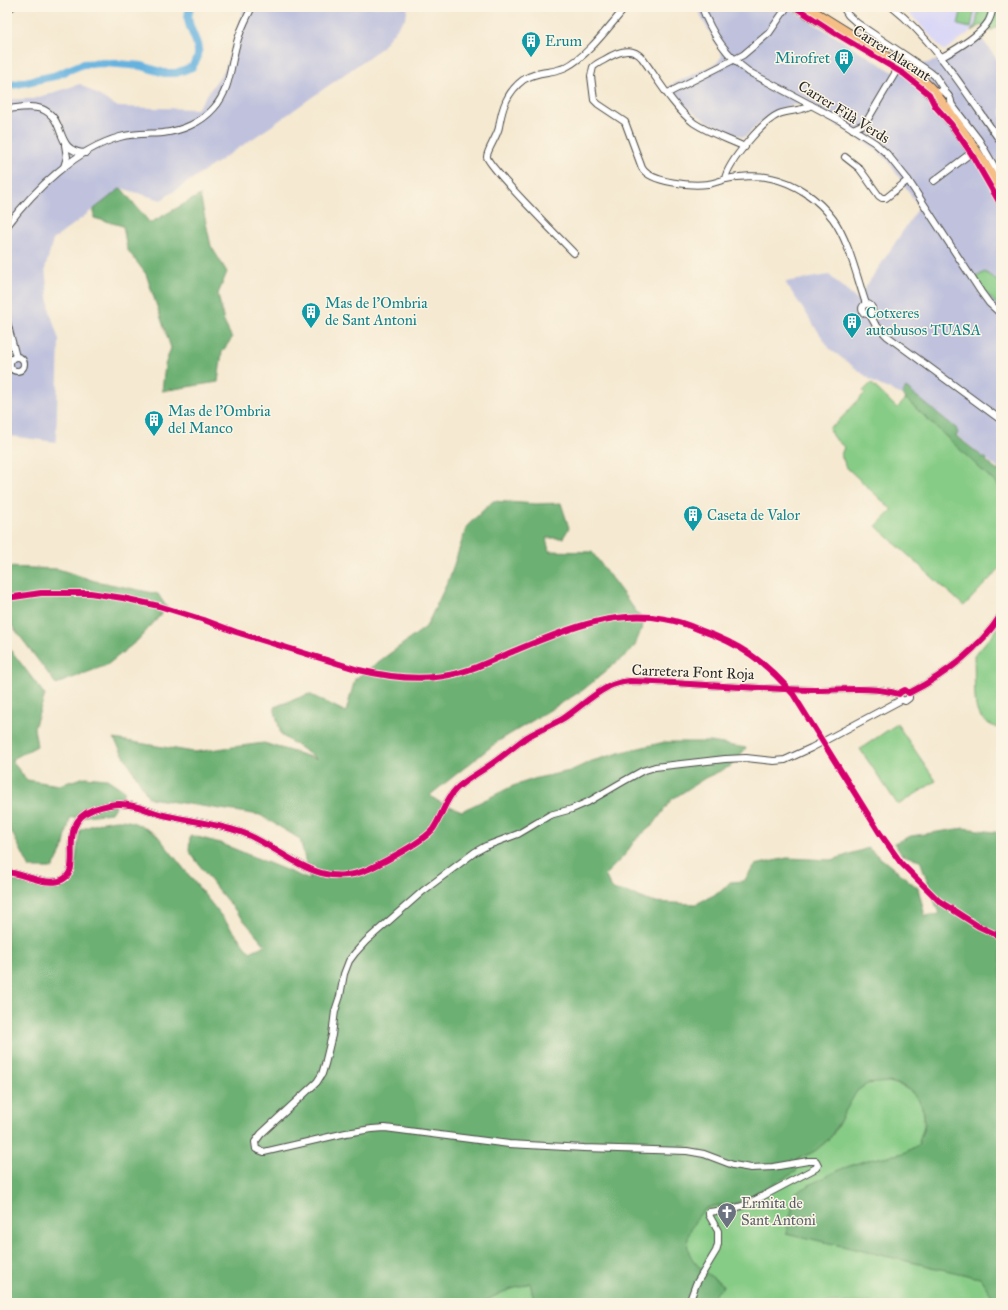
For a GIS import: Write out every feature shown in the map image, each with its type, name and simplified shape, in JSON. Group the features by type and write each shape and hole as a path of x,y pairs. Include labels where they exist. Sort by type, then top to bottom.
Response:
{"main road":[{"name":"Carrer Alacant","path":"807,7 915,74 929,85 979,153 1001,191"}],"street":[{"path":"7,9 12,7"},
{"path":"7,226 31,196 64,167 84,154 119,137 135,134 164,133 177,130 193,124 210,112 218,103 226,88 236,45 242,27 252,7"},
{"path":"574,253 488,160 487,153 494,143 503,108 509,93 520,82 531,76 540,72 560,70 573,63 591,47 626,7"},
{"name":"Carrer Filà Verds","path":"702,7 717,39 734,60 749,72 853,129 875,143 887,154 908,180 981,292 989,303 1001,314"},
{"path":"668,93 743,55 764,38 773,28 787,7"},
{"name":"Carrer Alacant","path":"795,7 913,80 929,94 936,94"},
{"path":"843,7 848,15 857,23 936,76 936,94"},
{"path":"892,7 917,30 940,58 1001,142"},
{"path":"940,58 956,49 983,28 989,21 993,7"},
{"path":"745,147 696,124 678,108 642,58 635,52 616,52 595,64 592,70 592,92 594,100 625,122 645,173 665,181 707,184 725,179 757,177 777,180 797,187 818,202 834,220 842,234 866,304 862,310 869,313 875,324 887,336 1001,420"},
{"path":"853,129 864,124 868,119 897,70"},
{"path":"725,179 730,166 762,127 772,118 784,112 807,108 811,105"},
{"path":"7,109 33,107 48,112 56,122 65,145 67,157 64,167"},
{"name":"Carrer Alacant","path":"947,111 951,124 971,153 1001,205"},
{"name":"Carrer Alacant","path":"947,111 979,140 1001,178"},
{"path":"65,145 75,152 84,154"},
{"path":"934,181 971,153"},
{"path":"845,158 858,168 882,198 886,198 908,180"},
{"path":"7,322 16,357"},
{"path":"689,1303 696,1284 716,1251 719,1241 717,1228 709,1215 710,1211 732,1209 756,1200 816,1168 818,1162 811,1160 773,1168 751,1168 733,1165 704,1154 687,1151 509,1144 385,1128 346,1133 264,1152 256,1149 255,1142 261,1134 316,1082 322,1074 332,1035 334,1010 340,996 344,974 355,953 366,941 423,890 464,859 486,846 518,834 550,815 572,809 588,802 627,778 655,767 746,758 774,761 785,760 811,748 900,697 905,701 908,699 910,696 909,693 935,679 980,643 1001,615"},
{"name":"Carretera Font Roja","path":"7,872 49,882 64,879 72,868 72,839 76,822 84,814 105,806 120,804 136,806 168,816 235,830 261,841 300,865 316,872 335,876 353,874 368,869 427,836 435,826 451,795 462,784 501,758 527,737 563,718 614,684 630,681 815,690 858,689 891,692 900,697"}],"shaded area":[{"path":"244,7 408,7 406,17 380,49 270,127 161,200 121,188 53,240 45,269 50,312 59,340 56,442 10,436 7,420 7,99 33,99 80,84 118,107 197,109 225,69"},
{"path":"698,7 787,7 893,72 950,57 980,36 1001,65 1001,471 913,400 875,383 830,349 785,282 829,275 857,300 919,207 888,161 876,150 852,134 800,104 784,107 776,111 760,122 746,136 742,137 706,121 678,99 669,86 717,63 722,56 702,19"},
{"path":"901,7 979,7 976,24 971,31 946,50 943,50 917,21"}],"green space":[{"path":"962,7 975,7 971,28 958,25"},
{"path":"979,7 1001,7 1001,25 990,31 981,25 971,32 976,24"},
{"path":"121,188 150,223 200,195 211,246 227,272 218,294 224,322 232,338 222,352 218,382 162,391 165,365 171,348 146,274 127,249 123,226 94,218 94,209"},
{"path":"985,272 1001,284 1001,309 986,293 976,277"},
{"path":"871,383 897,408 906,399 1001,488 1001,567 964,606 876,526 892,510 844,465 845,464 841,455 844,447 833,437 829,429 832,425 834,426 865,393 863,391"},
{"path":"906,388 956,428 958,433 956,436 987,459 986,461 992,465 991,466 998,471 1001,467 1001,488 906,399 902,394"},
{"path":"493,501 536,504 561,503 569,528 563,538 546,538 549,551 592,552 644,622 634,648 583,690 497,742 430,795 437,801 462,811 513,786 537,778 570,771 592,761 626,751 665,742 711,742 746,748 731,766 705,778 671,800 654,824 636,839 623,857 605,875 612,889 629,893 652,902 696,904 720,892 730,882 744,881 755,865 787,858 832,860 868,848 918,888 925,916 939,914 920,860 902,855 894,843 911,836 964,828 1001,833 1001,1303 997,1303 980,1278 786,1233 796,1192 836,1171 864,1161 904,1153 918,1145 925,1124 924,1112 919,1101 911,1091 901,1085 889,1082 867,1084 857,1091 830,1138 815,1151 798,1159 796,1172 741,1201 732,1204 709,1207 704,1210 693,1225 689,1236 688,1245 694,1261 700,1268 724,1285 708,1303 535,1303 530,1283 503,1292 481,1303 7,1303 7,880 47,887 66,888 73,878 80,830 108,821 130,821 157,835 250,952 265,945 218,890 189,851 190,835 220,843 310,880 300,839 260,815 149,798 114,739 194,752 264,743 317,759 281,735 274,707 309,694 346,712 355,679 426,627 449,579 467,526"},
{"path":"7,567 58,569 95,581 158,594 167,608 138,640 107,665 56,684 7,619"},
{"path":"1001,624 1001,729 982,719 976,708 974,656"},
{"path":"7,645 45,695 34,728 37,746 11,760 27,780 59,785 85,777 107,779 125,791 111,813 70,818 63,848 53,868 30,868 7,823"},
{"path":"897,724 936,781 898,805 860,749"},
{"path":"889,1082 897,1084 910,1091 915,1095 922,1107 924,1126 918,1145 904,1153 864,1161 836,1171 786,1233 980,1278 997,1303 708,1303 724,1285 700,1268 689,1254 687,1245 688,1236 692,1226 703,1211 716,1206 733,1204 749,1197 783,1170 797,1160 816,1150 830,1138 855,1093 861,1088 869,1083"},
{"path":"530,1283 535,1303 481,1303 503,1292"}],"waterway":[{"path":"7,86 54,76 83,64 105,63 142,66 164,73 176,73 192,67 198,57 198,50 188,19 191,7"}],"cycle path":[{"path":"795,7 835,33 904,74 929,94 935,106 951,124 971,153 1001,205"},
{"path":"7,598 41,593 90,593 123,598 159,606 236,632 359,670 381,675 415,678 438,677 465,671 569,629 607,619 645,617 669,620 687,625 714,635 740,648 762,663 783,682 793,694 879,832 901,863 939,901 978,926 1001,937"},
{"path":"7,872 46,882 59,881 67,876 71,869 72,837 75,826 82,816 97,808 126,804 162,815 217,825 237,831 246,834 290,859 319,872 335,875 351,875 376,866 403,851 428,834 439,819 452,793 463,783 492,764 527,737 564,718 596,694 613,685 630,681 815,690 868,689 899,694 905,690 909,693 936,678 961,660 992,628 1001,615"}],"place":[{"name":"Erum","path":"531,58"},
{"name":"Mirofret","path":"844,75"},
{"name":"Mas de l'Ombria de Sant Antoni","path":"311,329"},
{"name":"Cotxeres autobusos TUASA","path":"852,339"},
{"name":"Mas de l'Ombria del Manco","path":"154,437"},
{"name":"Caseta de Valor","path":"693,532"},
{"name":"Ermita de Sant Antoni","path":"727,1229"}]}
